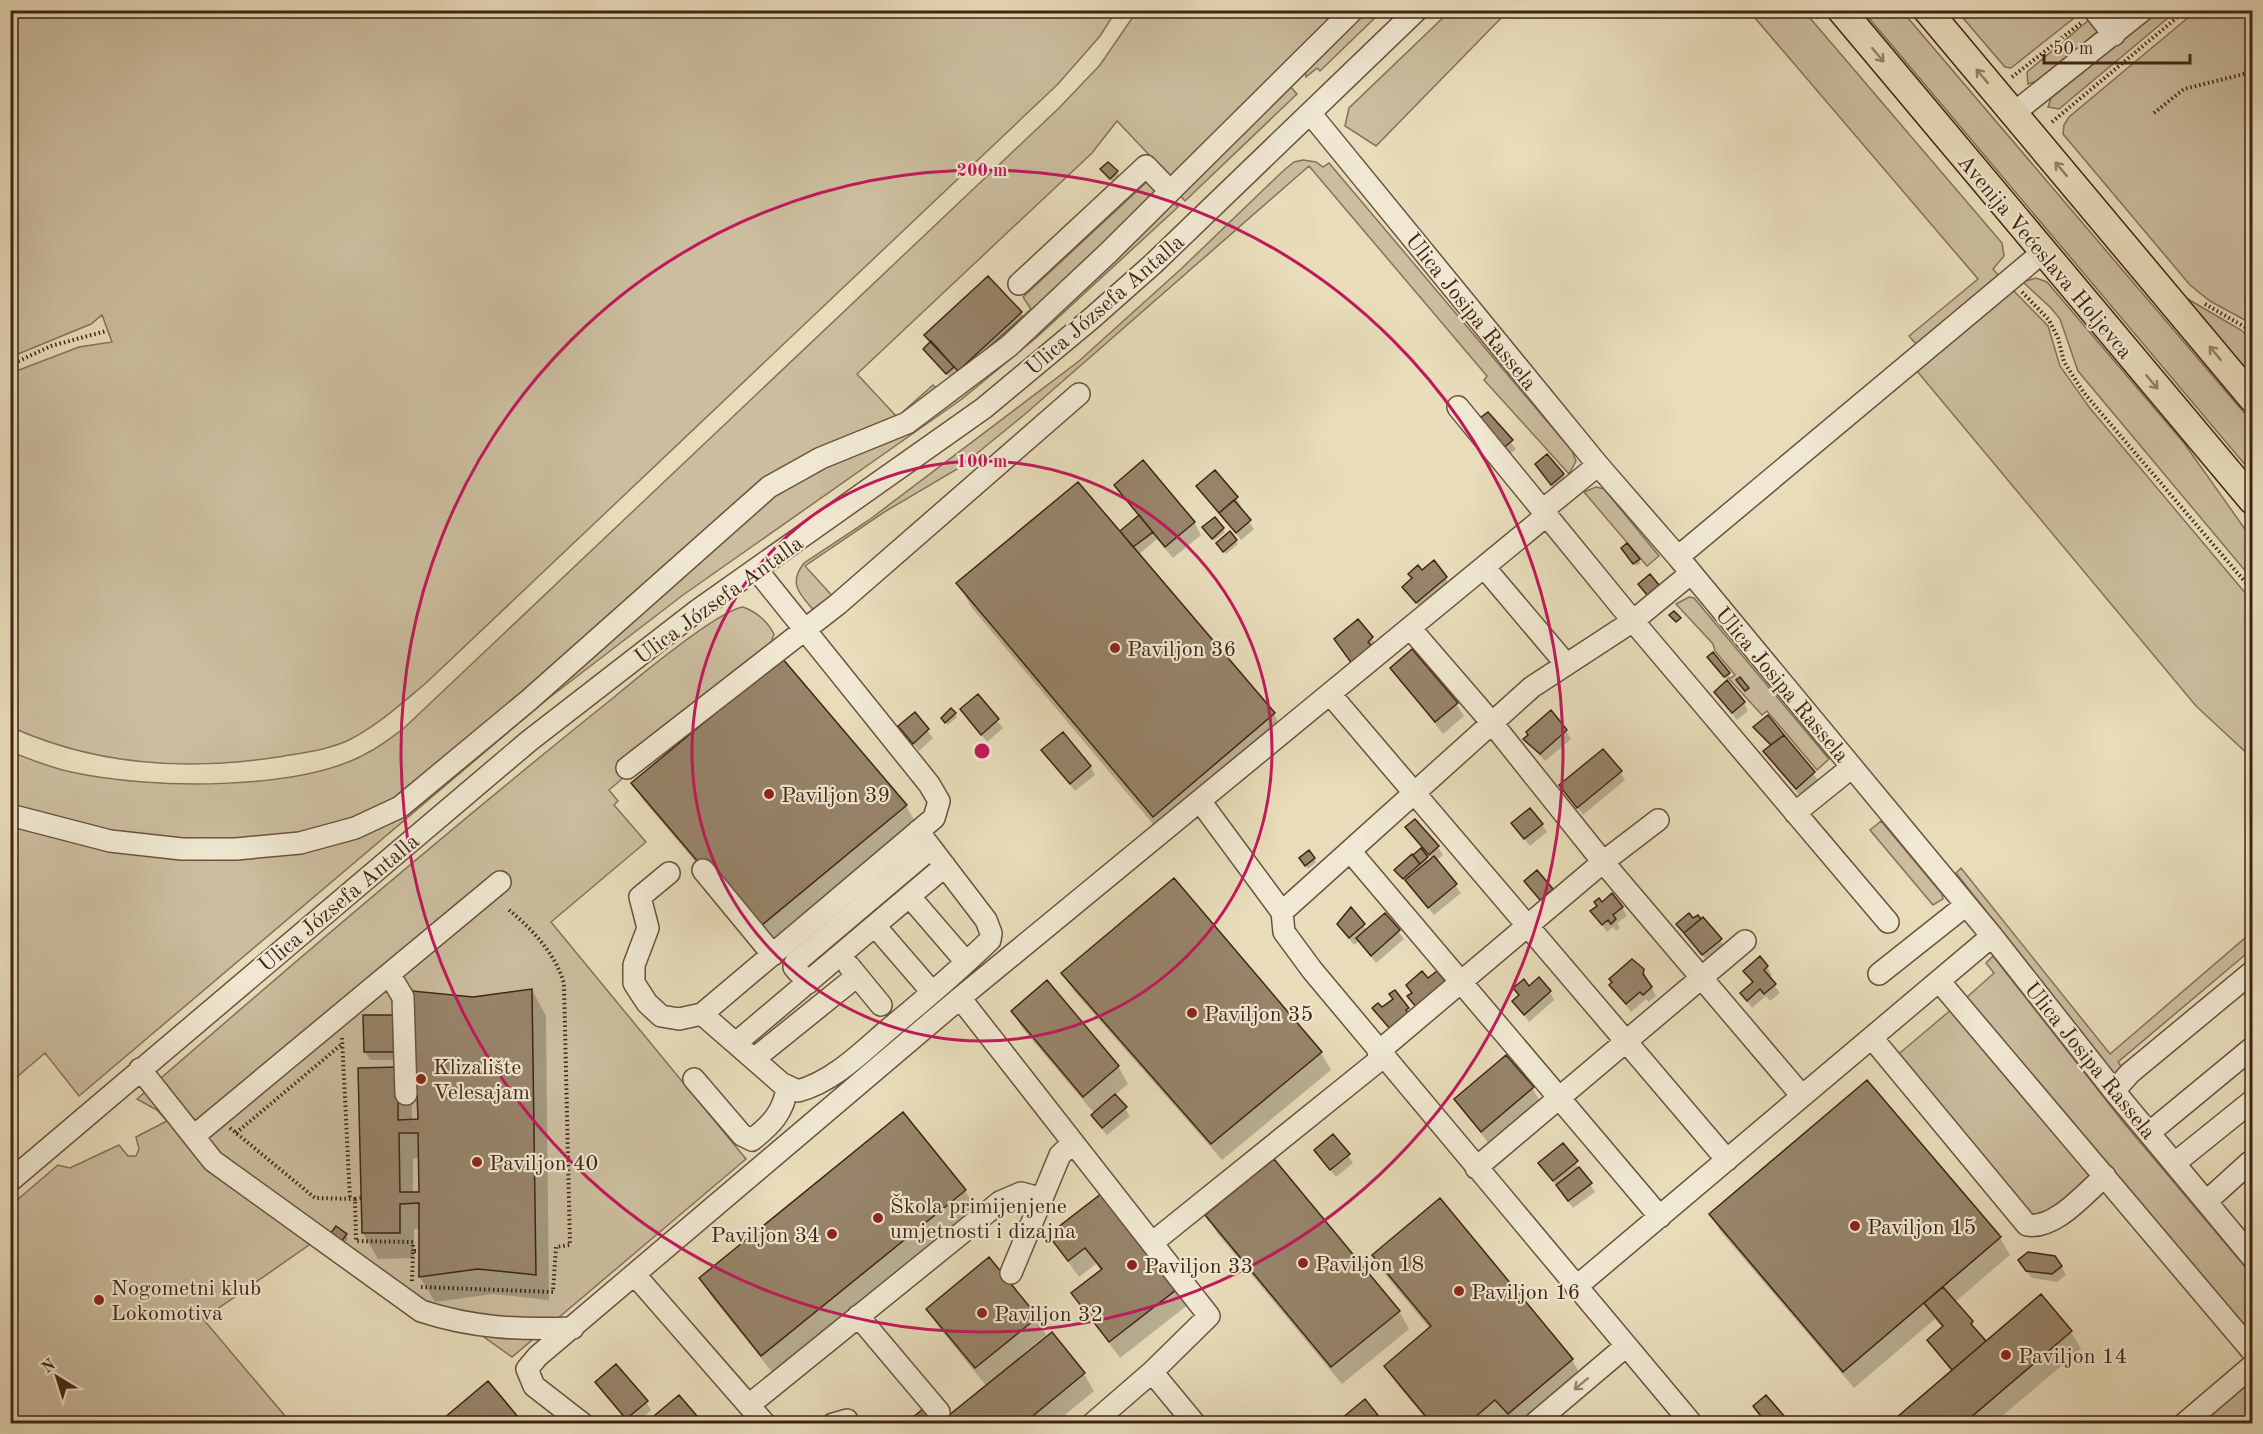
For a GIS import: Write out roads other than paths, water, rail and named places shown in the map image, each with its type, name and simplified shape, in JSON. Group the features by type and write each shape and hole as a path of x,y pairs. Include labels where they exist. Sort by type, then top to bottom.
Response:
{"main road":[{"name":"Avenija Većeslava Holjevca","path":"1841,10 2253,500"},
{"path":"1927,10 2253,398"}],"street":[{"path":"10,814 110,841 182,849 236,849 300,843 355,828 400,807 529,700 769,487 821,458 908,423 1009,346 1353,10"},
{"name":"Ulica Józsefa Antalla","path":"10,1181 529,741 698,610 984,408 1153,264 1417,10"},
{"path":"2095,11 2114,35"},
{"path":"2014,113 2114,35 2135,13"},
{"name":"Ulica Josipa Rassela","path":"1310,113 1598,465 1992,936 2114,1091 2253,1257"},
{"path":"1019,284 1146,166 1170,191"},
{"path":"1281,912 1532,687 1633,621 1684,566 2043,252"},
{"path":"627,768 838,604 1079,394"},
{"path":"1458,407 1633,621 1887,922"},
{"path":"583,1424 534,1386 527,1369 538,1356 960,998 1484,567 1598,465"},
{"path":"1484,567 1566,664"},
{"path":"756,569 929,784 939,801 934,818 918,831 825,936 794,965 808,983"},
{"path":"1410,628 1492,723 1603,862 1700,978 1802,1096"},
{"path":"1330,694 1727,1160"},
{"path":"1796,813 1852,767"},
{"path":"1200,801 1281,912 1284,933 1381,1055 1626,1346 1683,1420"},
{"path":"1152,1243 1381,1055 1603,862 1658,820"},
{"path":"702,1014 788,1087 798,1091 813,1087 829,1077 932,992 990,940 991,933 986,920 918,831"},
{"path":"669,873 640,897 648,928 634,965 634,983 647,1003 661,1016 679,1019 702,1014 772,954 869,886 931,848"},
{"path":"1350,851 1660,1217"},
{"path":"736,1043 945,866"},
{"path":"703,870 772,954"},
{"path":"194,1136 501,882"},
{"path":"869,886 883,919 932,992"},
{"path":"910,897 966,962"},
{"path":"1879,974 1966,905"},
{"path":"825,936 881,1005"},
{"path":"1576,1287 1992,936"},
{"path":"1476,1168 1745,940"},
{"path":"2114,1091 2130,1073 2253,972"},
{"path":"389,974 403,997 406,1094"},
{"path":"754,1059 857,976"},
{"path":"1939,981 2253,1351"},
{"path":"960,998 1209,1316 1152,1372 1092,1424"},
{"path":"1872,1038 2027,1225 2043,1224 2056,1217 2105,1176"},
{"path":"2149,1133 2253,1048"},
{"path":"140,1069 213,1161 421,1311 456,1322 512,1329 573,1328"},
{"path":"694,1079 742,1135 752,1140 769,1127 781,1111 788,1087"},
{"path":"2175,1163 2253,1101"},
{"path":"1011,1273 1040,1198 1060,1155 1073,1143"},
{"path":"2207,1201 2252,1162"},
{"path":"749,1405 1000,1202 1021,1193 1040,1198"},
{"path":"635,1275 765,1424"},
{"path":"858,1316 939,1412"},
{"path":"1534,1424 1626,1346"},
{"path":"2184,1424 2253,1366"},
{"path":"1152,1372 1195,1424"}],"place":[{"name":"Paviljon 36","path":"1115,648"},
{"name":"Paviljon 39","path":"769,794"},
{"name":"Paviljon 35","path":"1192,1013"},
{"name":"Klizalište Velesajam","path":"421,1079"},
{"name":"Paviljon 40","path":"477,1162"},
{"name":"Škola primijenjene umjetnosti i dizajna","path":"878,1218"},
{"name":"Paviljon 15","path":"1855,1226"},
{"name":"Paviljon 34","path":"832,1234"},
{"name":"Paviljon 18","path":"1303,1263"},
{"name":"Paviljon 33","path":"1132,1265"},
{"name":"Paviljon 16","path":"1459,1291"},
{"name":"Nogometni klub Lokomotiva","path":"99,1300"},
{"name":"Paviljon 32","path":"982,1313"},
{"name":"Paviljon 14","path":"2006,1355"}]}
